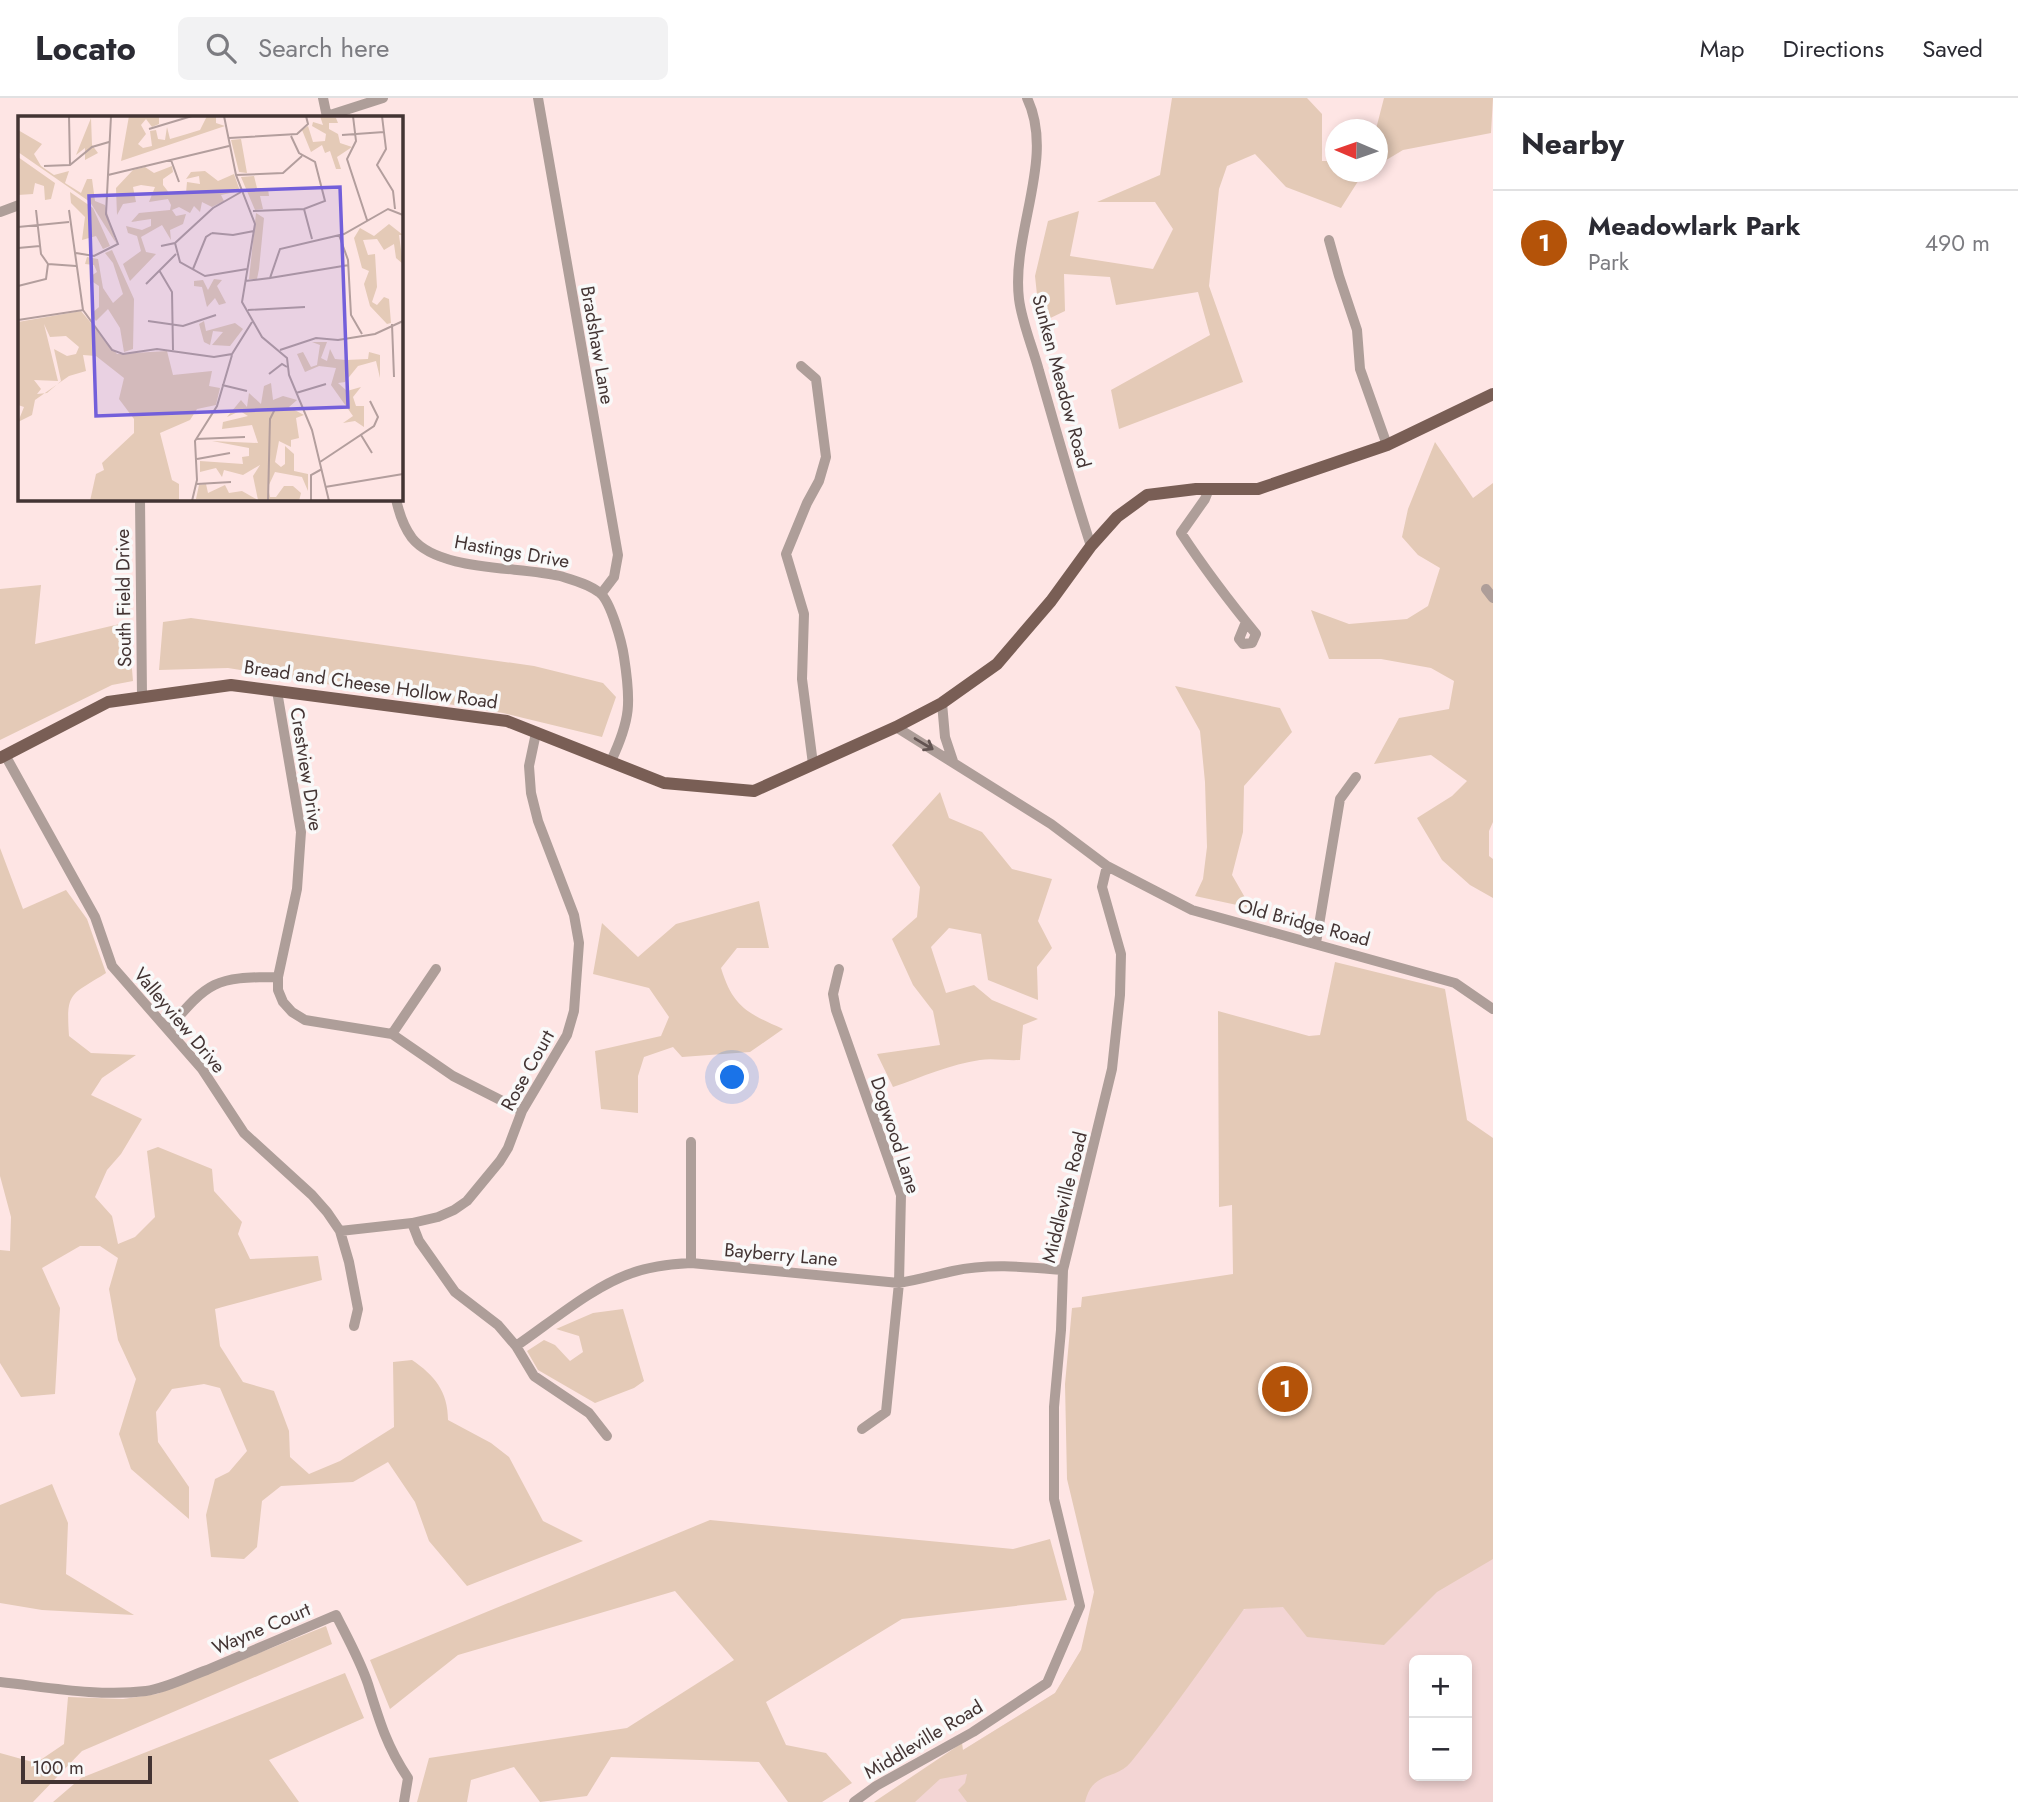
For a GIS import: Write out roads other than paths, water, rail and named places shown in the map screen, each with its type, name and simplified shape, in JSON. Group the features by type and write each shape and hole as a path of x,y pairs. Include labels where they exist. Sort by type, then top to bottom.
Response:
{"main road":[{"name":"Bread and Cheese Hollow Road","path":"2,757 108,702 231,685 507,721 664,783 754,791 896,727 942,703 997,664 1051,601 1091,546 1117,517 1147,495 1209,489 1258,489 1387,445 1493,394"}],"street":[{"path":"323,98 327,116 383,98"},
{"name":"Bradshaw Lane","path":"538,98 618,555 614,577 601,594"},
{"name":"Sunken Meadow Road","path":"1027,98 1033,110 1038,151 1021,240 1019,299 1091,546"},
{"path":"0,212 18,205"},
{"path":"1329,240 1357,330 1360,369 1387,445"},
{"path":"801,366 816,379 826,457 819,481 786,554 804,614 802,679 813,764"},
{"path":"1209,489 1181,533 1212,580 1246,622"},
{"name":"South Field Drive","path":"140,500 142,696"},
{"name":"Hastings Drive","path":"396,500 402,522 414,540 434,555 461,562 548,573 575,580 601,594"},
{"path":"601,594 621,637 629,692 629,711 624,734 611,761"},
{"name":"Crestview Drive","path":"277,691 301,832 297,889 278,978"},
{"path":"942,703 945,737 953,761"},
{"path":"896,727 1051,824 1107,866"},
{"name":"Rose Court","path":"340,1231 412,1223 438,1217 467,1201 500,1161 522,1111 567,1035 574,1011 579,943 574,915 538,821 531,793 529,766 536,733"},
{"name":"Valleyview Drive","path":"2,757 94,917 112,966 202,1069 244,1133 319,1203 340,1231 358,1309 354,1326"},
{"path":"1315,943 1340,799 1356,777"},
{"name":"Old Bridge Road","path":"1107,866 1192,910 1455,983 1493,1009"},
{"name":"Middleville Road","path":"854,1802 876,1786 972,1732 1047,1682 1080,1606 1054,1499 1054,1396 1061,1330 1063,1270 1112,1069 1120,995 1121,954 1102,887 1107,866"},
{"name":"Dogwood Lane","path":"839,969 834,995 836,1010 901,1195 899,1283 886,1412 862,1429"},
{"path":"393,1034 436,970"},
{"path":"168,1029 196,996 224,980 241,977 278,978 278,990 283,1002 305,1020 393,1034 453,1076 522,1111"},
{"path":"691,1142 691,1263"},
{"path":"412,1223 419,1241 455,1292 498,1325 516,1346 534,1376 589,1413 607,1436"},
{"name":"Bayberry Lane","path":"516,1346 612,1280 652,1267 691,1263 899,1283 954,1270 993,1266 1063,1270"},
{"name":"Wayne Court","path":"0,1682 93,1690 148,1690 171,1684 277,1642 336,1615 367,1683 382,1732 408,1779 404,1802"}],"place":[{"name":"Meadowlark Park","path":"1285,1389"}]}
